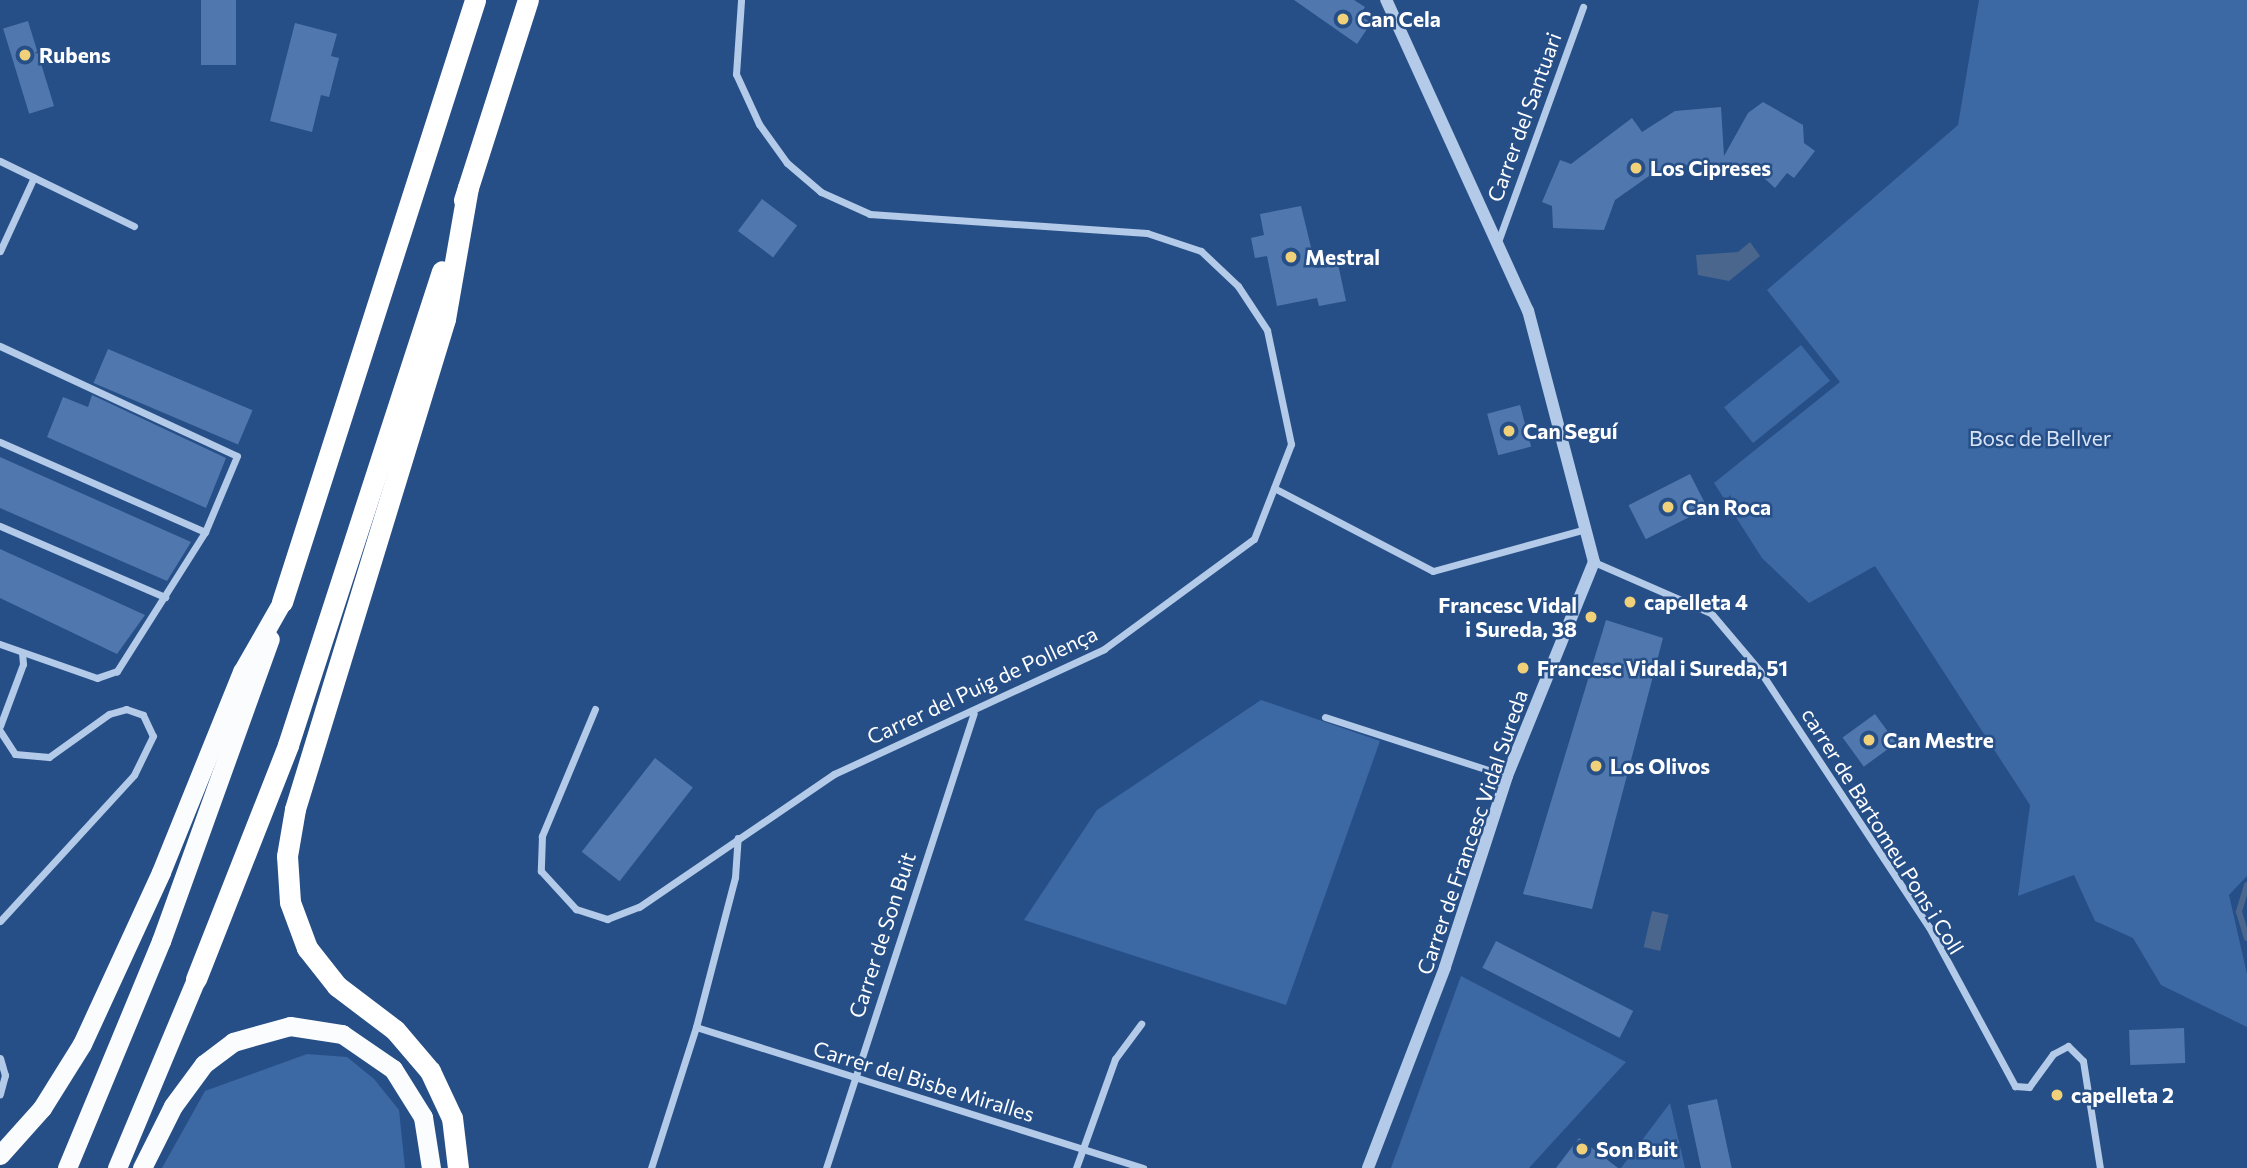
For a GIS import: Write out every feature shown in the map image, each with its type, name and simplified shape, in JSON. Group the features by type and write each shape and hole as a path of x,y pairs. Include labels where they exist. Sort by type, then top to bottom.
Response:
{"highway":[{"path":"67,1168 179,895 282,601 475,0"},
{"path":"117,1168 196,979 305,695 528,0"},
{"path":"458,1168 452,1118 430,1071 395,1030 337,986 307,948 290,901 287,856 295,809 445,319 468,187"},
{"path":"0,1155 42,1108 82,1044 156,884 242,671 282,601"},
{"path":"142,1168 173,1106 204,1064 233,1042 290,1026 342,1034 393,1069 422,1117 430,1168"}],"street":[{"name":"Carrer del Puig de Pollença","path":"595,709 542,836 541,871 576,909 607,919 639,907 834,774 974,713 1104,649 1254,539 1291,444 1268,330 1238,286 1201,251 1147,233 870,214 821,192 780,153 736,74 741,0"},
{"path":"1386,0 1499,239 1528,311 1594,562"},
{"name":"Carrer del Santuari","path":"1499,239 1583,7"},
{"path":"0,161 134,226"},
{"path":"0,251 34,177"},
{"path":"0,346 237,456 205,532 117,671 97,678 0,644"},
{"path":"0,442 205,532"},
{"path":"1273,488 1433,570 1585,529"},
{"path":"0,526 164,597"},
{"name":"Carrer de Francesc Vidal Sureda","path":"1368,1168 1445,967 1507,776 1594,562"},
{"name":"carrer de Bartomeu Pons i Coll","path":"1594,562 1711,613 1759,671 1929,927 2015,1086 2029,1087 2053,1054 2068,1046 2083,1060 2100,1168"},
{"path":"0,922 134,775 153,736 143,715 126,709 109,714 49,757 15,754 0,729 23,664 22,653"},
{"name":"Carrer de Son Buit","path":"826,1168 853,1077 974,713"},
{"path":"1325,717 1507,776"},
{"path":"651,1168 695,1027 735,877 738,838"},
{"path":"1076,1168 1115,1059 1141,1024"},
{"name":"Carrer del Bisbe Miralles","path":"695,1027 1143,1168"},
{"path":"0,1059 5,1075 0,1094"}],"green space":[{"name":"Bosc de Bellver","path":"1979,0 2247,0 2247,876 2229,895 2247,974 2247,1027 2161,985 2133,938 2095,921 2074,875 2018,896 2030,805 1875,566 1809,603 1762,558 1714,483 1840,382 1767,290 1958,125"},
{"path":"1801,345 1830,381 1753,443 1724,407"},
{"path":"1261,700 1380,741 1286,1005 1024,920 1097,810"},
{"path":"1461,976 1626,1062 1529,1168 1391,1168"},
{"path":"307,1054 347,1057 374,1079 399,1110 405,1168 162,1168 205,1091"},
{"path":"1670,1103 1685,1168 1621,1168"}],"shaded area":[{"path":"1750,242 1760,256 1729,281 1698,275 1696,255 1738,252"},
{"path":"1652,911 1669,915 1660,951 1644,947"}],"building":[{"path":"201,0 236,0 236,65 201,65"},
{"name":"Can Cela","path":"1294,0 1354,0 1365,7 1360,15 1371,23 1357,44"},
{"name":"Rubens","path":"28,21 54,106 29,114 3,29"},
{"path":"295,23 337,34 331,56 339,58 329,97 321,95 312,132 270,121"},
{"name":"Los Cipreses","path":"1763,102 1803,125 1804,143 1815,151 1794,178 1787,173 1775,188 1752,167 1677,165 1652,174 1615,200 1604,230 1553,228 1552,206 1542,202 1560,160 1571,164 1632,118 1642,132 1675,111 1721,107 1724,156 1748,113"},
{"path":"762,199 797,225 773,257 738,231"},
{"name":"Mestral","path":"1301,206 1316,268 1338,264 1346,301 1319,306 1317,298 1277,306 1267,256 1255,258 1251,238 1264,235 1260,214"},
{"path":"108,349 253,410 238,444 94,383"},
{"path":"92,395 226,458 206,508 47,437 63,397 88,407"},
{"name":"Can Seguí","path":"1520,405 1531,447 1498,455 1487,414"},
{"path":"0,457 191,542 167,581 0,508"},
{"name":"Can Roca","path":"1690,474 1707,508 1646,539 1629,505"},
{"path":"0,549 145,615 117,654 0,598"},
{"name":"Los Olivos","path":"1606,620 1663,638 1592,909 1523,894"},
{"name":"Can Mestre","path":"1875,714 1896,743 1864,767 1843,738"},
{"path":"655,758 693,788 620,881 582,852"},
{"path":"1496,941 1633,1011 1620,1038 1482,968"},
{"path":"2184,1028 2185,1063 2130,1065 2129,1030"},
{"path":"1717,1099 1732,1168 1701,1168 1688,1105"},
{"name":"Son Buit","path":"1579,1138 1618,1168 1556,1168"}],"waterway":[{"path":"2247,885 2239,912 2247,938"}],"place":[{"name":"Can Cela","path":"1343,19"},
{"name":"Rubens","path":"25,55"},
{"name":"Los Cipreses","path":"1636,168"},
{"name":"Mestral","path":"1291,257"},
{"name":"Can Seguí","path":"1509,431"},
{"name":"Can Roca","path":"1668,507"},
{"name":"capelleta 4","path":"1630,602"},
{"name":"Francesc Vidal i Sureda, 38","path":"1591,617"},
{"name":"Francesc Vidal i Sureda, 51","path":"1523,668"},
{"name":"Can Mestre","path":"1869,740"},
{"name":"Los Olivos","path":"1596,766"},
{"name":"capelleta 2","path":"2057,1095"},
{"name":"Son Buit","path":"1582,1149"}]}
